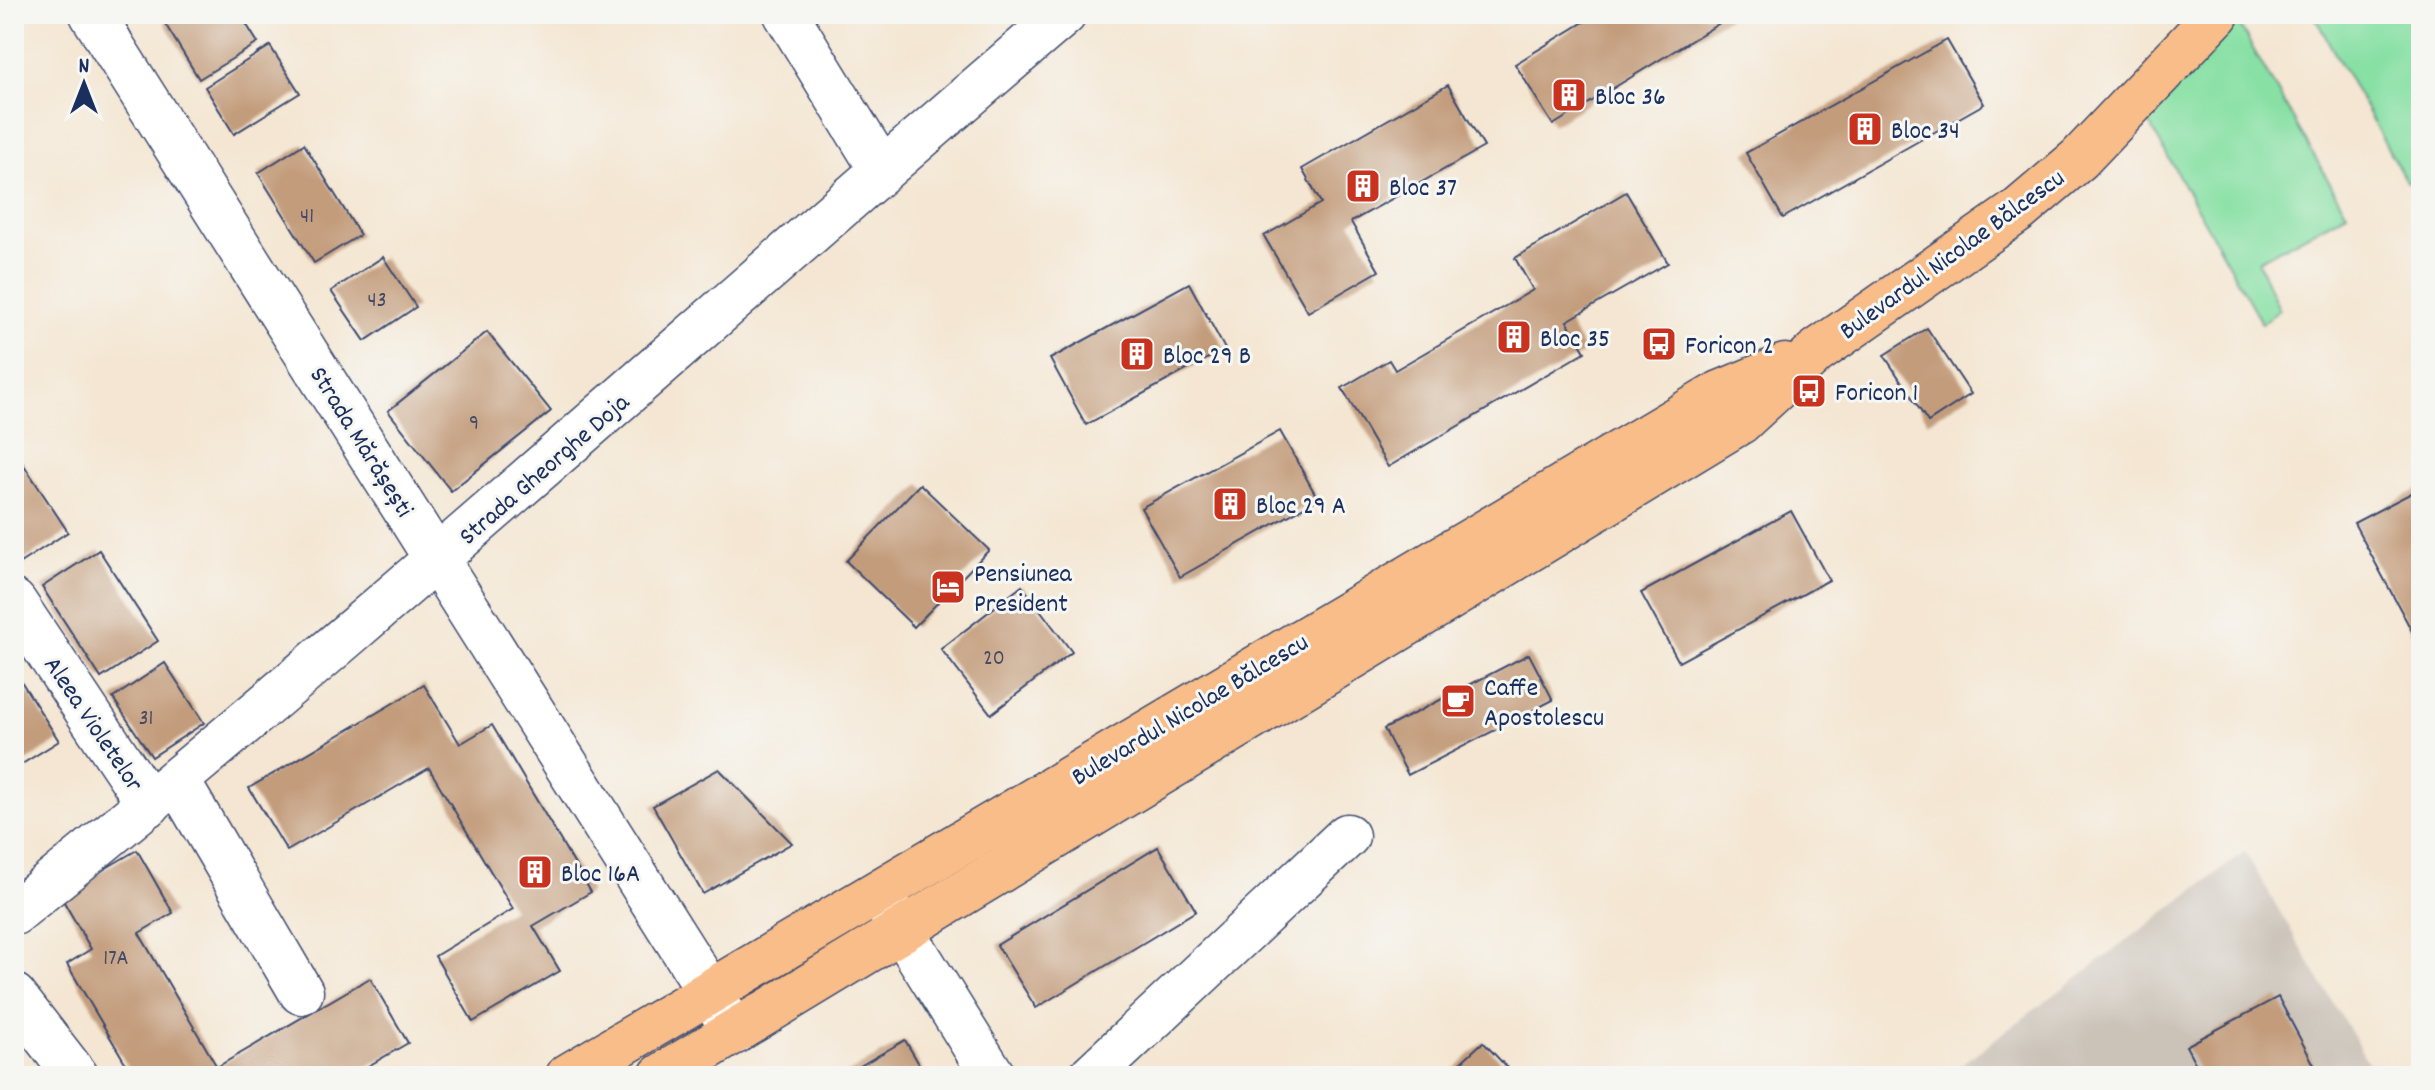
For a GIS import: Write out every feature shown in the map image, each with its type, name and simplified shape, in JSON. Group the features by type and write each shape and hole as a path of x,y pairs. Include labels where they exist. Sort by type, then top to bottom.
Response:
{"main road":[{"name":"Bulevardul Nicolae Bălcescu","path":"661,1076 1740,422 1816,352 2019,210 2099,140 2217,14"},
{"name":"Bulevardul Nicolae Bălcescu","path":"568,1076 1720,393 1816,352"}],"street":[{"name":"Strada Mărășești","path":"92,14 735,1032"},
{"path":"786,14 881,169"},
{"name":"Strada Gheorghe Doja","path":"14,913 163,793 438,560 881,169 1064,14"},
{"name":"Aleea Violetelor","path":"14,602 163,793 301,992"},
{"path":"1091,1076 1347,836"},
{"path":"879,892 993,1076"},
{"path":"14,996 76,1076"}],"shaded area":[{"path":"2245,852 2376,1076 1946,1076"}],"green space":[{"path":"2233,14 2347,213 2258,261 2279,309 2262,324 2141,109"},
{"path":"2313,14 2421,14 2421,176 2407,183"}],"building":[{"path":"178,14 240,14 258,43 199,79 164,22"},
{"name":"Bloc 36","path":"1597,14 1725,14 1728,18 1553,125 1515,64"},
{"name":"Bloc 34","path":"1947,40 1984,104 1783,218 1746,153"},
{"path":"270,46 300,93 234,134 205,87"},
{"name":"Bloc 37","path":"1448,85 1484,147 1351,222 1379,271 1308,312 1264,236 1321,203 1302,169"},
{"path":"304,144 360,235 314,263 258,173"},
{"name":"Bloc 35","path":"1626,192 1668,263 1567,321 1585,352 1388,467 1342,388 1389,360 1395,370 1533,290 1515,258"},
{"path":"383,257 416,307 365,341 331,291"},
{"name":"Bloc 29 B","path":"1189,283 1225,349 1086,425 1050,359"},
{"path":"1927,328 1971,394 1928,422 1884,355"},
{"path":"487,332 551,411 451,491 388,411"},
{"name":"Bloc 29 A","path":"1280,431 1318,499 1180,577 1141,508"},
{"path":"14,450 68,532 20,563 14,555"},
{"path":"920,484 989,550 914,627 846,561"},
{"path":"2421,488 2421,648 2354,523"},
{"path":"1791,511 1829,580 1679,662 1641,593"},
{"path":"99,550 158,641 101,678 42,587"},
{"path":"1022,586 1072,652 991,714 941,649"},
{"path":"1529,654 1553,700 1408,775 1384,729"},
{"path":"165,663 204,723 152,757 113,698"},
{"path":"14,670 59,741 14,769"},
{"name":"Bloc 16A","path":"424,685 460,744 492,725 591,892 533,926 560,971 473,1022 435,956 513,909 429,768 287,851 249,788"},
{"path":"719,769 792,843 703,894 653,806"},
{"path":"1158,847 1196,911 1036,1008 997,945"},
{"path":"137,850 173,913 139,933 217,1067 370,978 408,1043 351,1076 133,1076 67,964 91,949 60,895"},
{"path":"2278,997 2320,1076 2202,1076 2186,1046"},
{"path":"905,1040 926,1076 843,1076"},
{"path":"1483,1042 1515,1076 1446,1076"}],"place":[{"name":"Bloc 36","path":"1569,95"},
{"name":"Bloc 34","path":"1865,129"},
{"name":"Bloc 37","path":"1363,186"},
{"name":"Bloc 35","path":"1514,337"},
{"name":"Foricon 2","path":"1659,344"},
{"name":"Bloc 29 B","path":"1137,354"},
{"name":"Foricon 1","path":"1809,391"},
{"name":"Bloc 29 A","path":"1230,504"},
{"name":"Pensiunea President","path":"948,587"},
{"name":"Caffe Apostolescu","path":"1458,701"},
{"name":"Bloc 16A","path":"535,872"}]}
